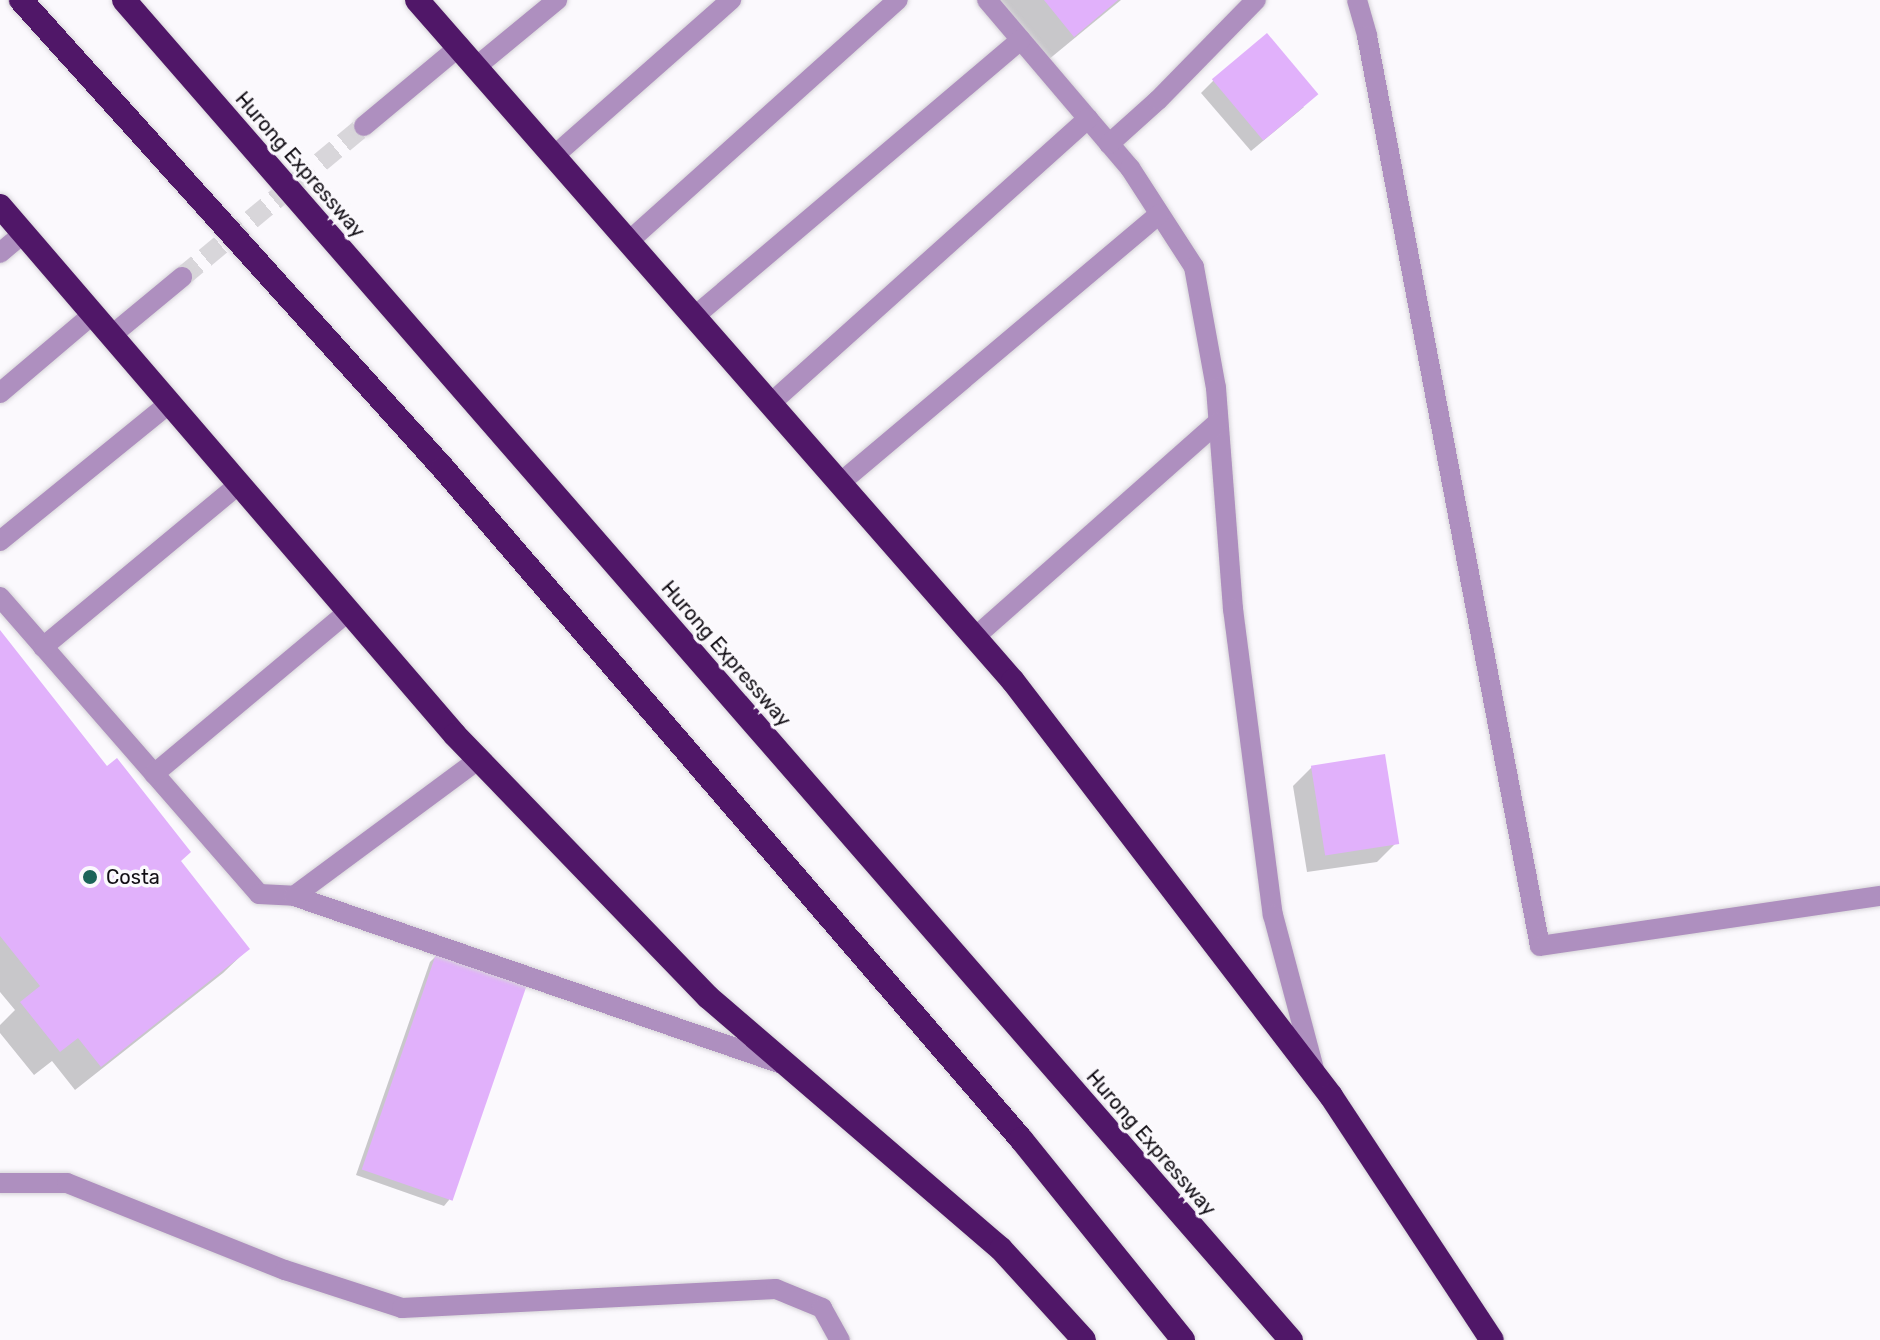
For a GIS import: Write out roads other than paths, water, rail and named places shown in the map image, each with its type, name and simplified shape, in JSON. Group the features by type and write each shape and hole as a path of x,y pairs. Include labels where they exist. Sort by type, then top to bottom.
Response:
{"highway":[{"path":"21,0 443,468 1021,1139 1183,1340"},
{"name":"Hurong Expressway","path":"124,0 1291,1340"},
{"path":"417,0 1013,681 1316,1076 1492,1340"},
{"path":"0,206 479,759 708,997 1001,1249 1084,1340"}],"street":[{"path":"477,66 557,0"},
{"path":"555,155 731,0"},
{"path":"629,241 898,0"},
{"path":"987,0 1109,144 1194,267 1218,422 1233,609 1273,915 1316,1076"},
{"path":"1109,144 1158,100 1256,0"},
{"path":"1357,0 1367,36 1540,946 1880,896"},
{"path":"695,316 1021,40"},
{"path":"364,126 460,46"},
{"path":"771,403 1088,119"},
{"path":"840,483 1159,214"},
{"path":"0,253 24,233"},
{"path":"112,335 182,277"},
{"path":"0,393 93,314"},
{"path":"0,541 170,403"},
{"path":"975,637 1218,422"},
{"path":"43,647 239,484"},
{"path":"0,597 259,894 294,896 787,1065"},
{"path":"154,774 349,611"},
{"path":"294,896 479,759"},
{"path":"0,1183 67,1183 285,1270 402,1308 776,1289 822,1308 840,1340"}],"tunnel":[{"path":"182,277 364,126"}],"place":[{"name":"Costa","path":"90,877"}]}
